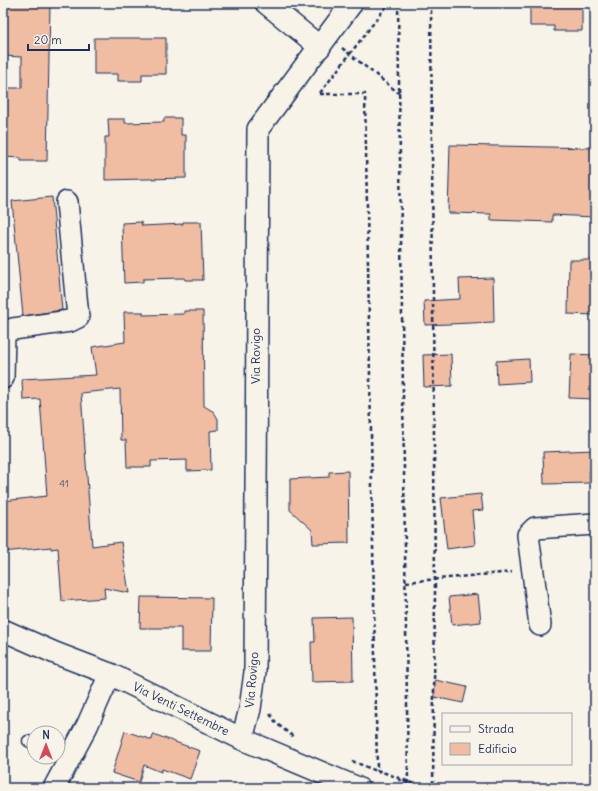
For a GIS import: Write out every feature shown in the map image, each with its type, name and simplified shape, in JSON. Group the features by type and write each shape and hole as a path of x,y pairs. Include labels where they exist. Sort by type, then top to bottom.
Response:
{"street":[{"path":"266,3 323,42"},
{"name":"Via Rovigo","path":"242,739 250,709 255,672 258,129 352,3"},
{"path":"3,378 4,334 13,329 70,321 78,317 67,202"},
{"path":"540,625 528,535 535,528 595,524"},
{"name":"Via Venti Settembre","path":"3,630 55,653 110,674 242,739 358,788"},
{"path":"66,756 87,726 110,674"},
{"path":"54,788 61,765"}],"path":[{"path":"389,3 320,94 365,94 377,770 420,788"},
{"path":"398,3 408,782"},
{"path":"431,3 435,591 433,788"},
{"path":"323,42 350,54 400,94"},
{"path":"406,582 533,570"},
{"path":"270,711 271,716 277,724 296,738"},
{"path":"345,758 426,788"}],"building":[{"path":"3,3 50,3 47,161 21,161 21,158 3,157 3,88 22,88 22,57 3,56"},
{"path":"530,3 582,3 582,31 554,31 554,26 530,26"},
{"path":"94,38 166,38 166,74 142,74 142,81 118,81 118,74 94,74"},
{"path":"164,118 181,118 181,135 186,135 186,178 105,180 105,137 109,137 108,119 125,119 125,123 164,122"},
{"path":"450,145 595,148 595,217 552,215 552,222 491,220 491,214 448,213"},
{"path":"52,197 62,310 23,316 12,201"},
{"path":"141,222 142,226 183,224 183,222 201,222 203,280 185,280 184,278 143,279 143,282 124,283 122,223"},
{"path":"569,260 595,260 595,315 568,314"},
{"path":"493,278 494,322 425,325 424,301 460,299 459,279"},
{"path":"184,311 203,311 204,406 214,412 218,419 218,430 210,431 211,470 187,471 187,460 151,461 151,467 127,467 126,440 121,440 120,389 81,393 92,546 121,542 129,593 104,588 105,598 62,601 58,548 51,549 51,547 3,552 3,501 47,496 40,399 23,400 22,379 96,375 92,347 125,342 124,312 143,312 143,315 184,314"},
{"path":"451,354 452,386 424,387 423,355"},
{"path":"571,354 595,355 595,399 569,398"},
{"path":"529,359 530,382 497,384 496,361"},
{"path":"595,450 595,471 589,471 590,483 544,484 543,452"},
{"path":"348,471 349,543 313,544 312,530 290,510 290,479 329,477 329,472"},
{"path":"481,494 483,510 472,511 475,545 447,549 441,498"},
{"path":"478,594 481,622 452,625 449,597"},
{"path":"141,597 212,598 211,651 181,651 181,628 140,628"},
{"path":"352,617 353,681 312,682 311,642 315,642 314,618"},
{"path":"435,680 467,687 463,703 434,697"},
{"path":"125,731 152,740 153,734 200,751 190,779 162,769 161,772 144,765 139,782 112,773"}]}
